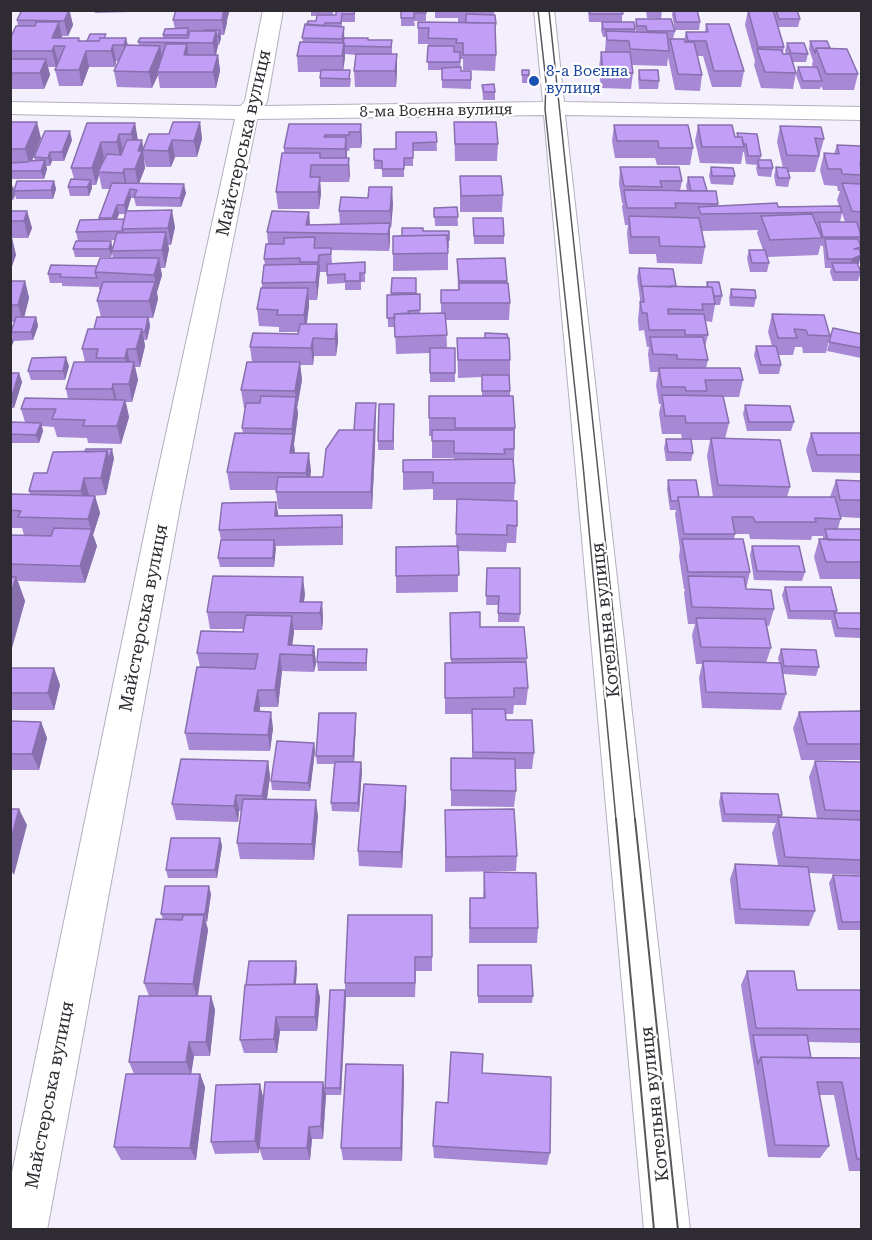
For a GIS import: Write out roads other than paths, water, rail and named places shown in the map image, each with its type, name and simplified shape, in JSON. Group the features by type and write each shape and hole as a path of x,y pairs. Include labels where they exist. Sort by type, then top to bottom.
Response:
{"street":[{"name":"Майстерська вулиця","path":"22,1204 247,112 256,102 273,10"},
{"name":"Котельна вулиця","path":"544,10 667,1230"},
{"name":"8-ма Воєнна вулиця","path":"10,108 247,112 554,109 861,114"}],"tram line":[{"path":"538,10 546,82 545,109 583,465 616,820"},
{"path":"549,10 635,820"},
{"path":"616,819 654,1230"},
{"path":"635,819 678,1230"}],"place":[{"name":"8-а Воєнна вулиця","path":"534,81"}]}
